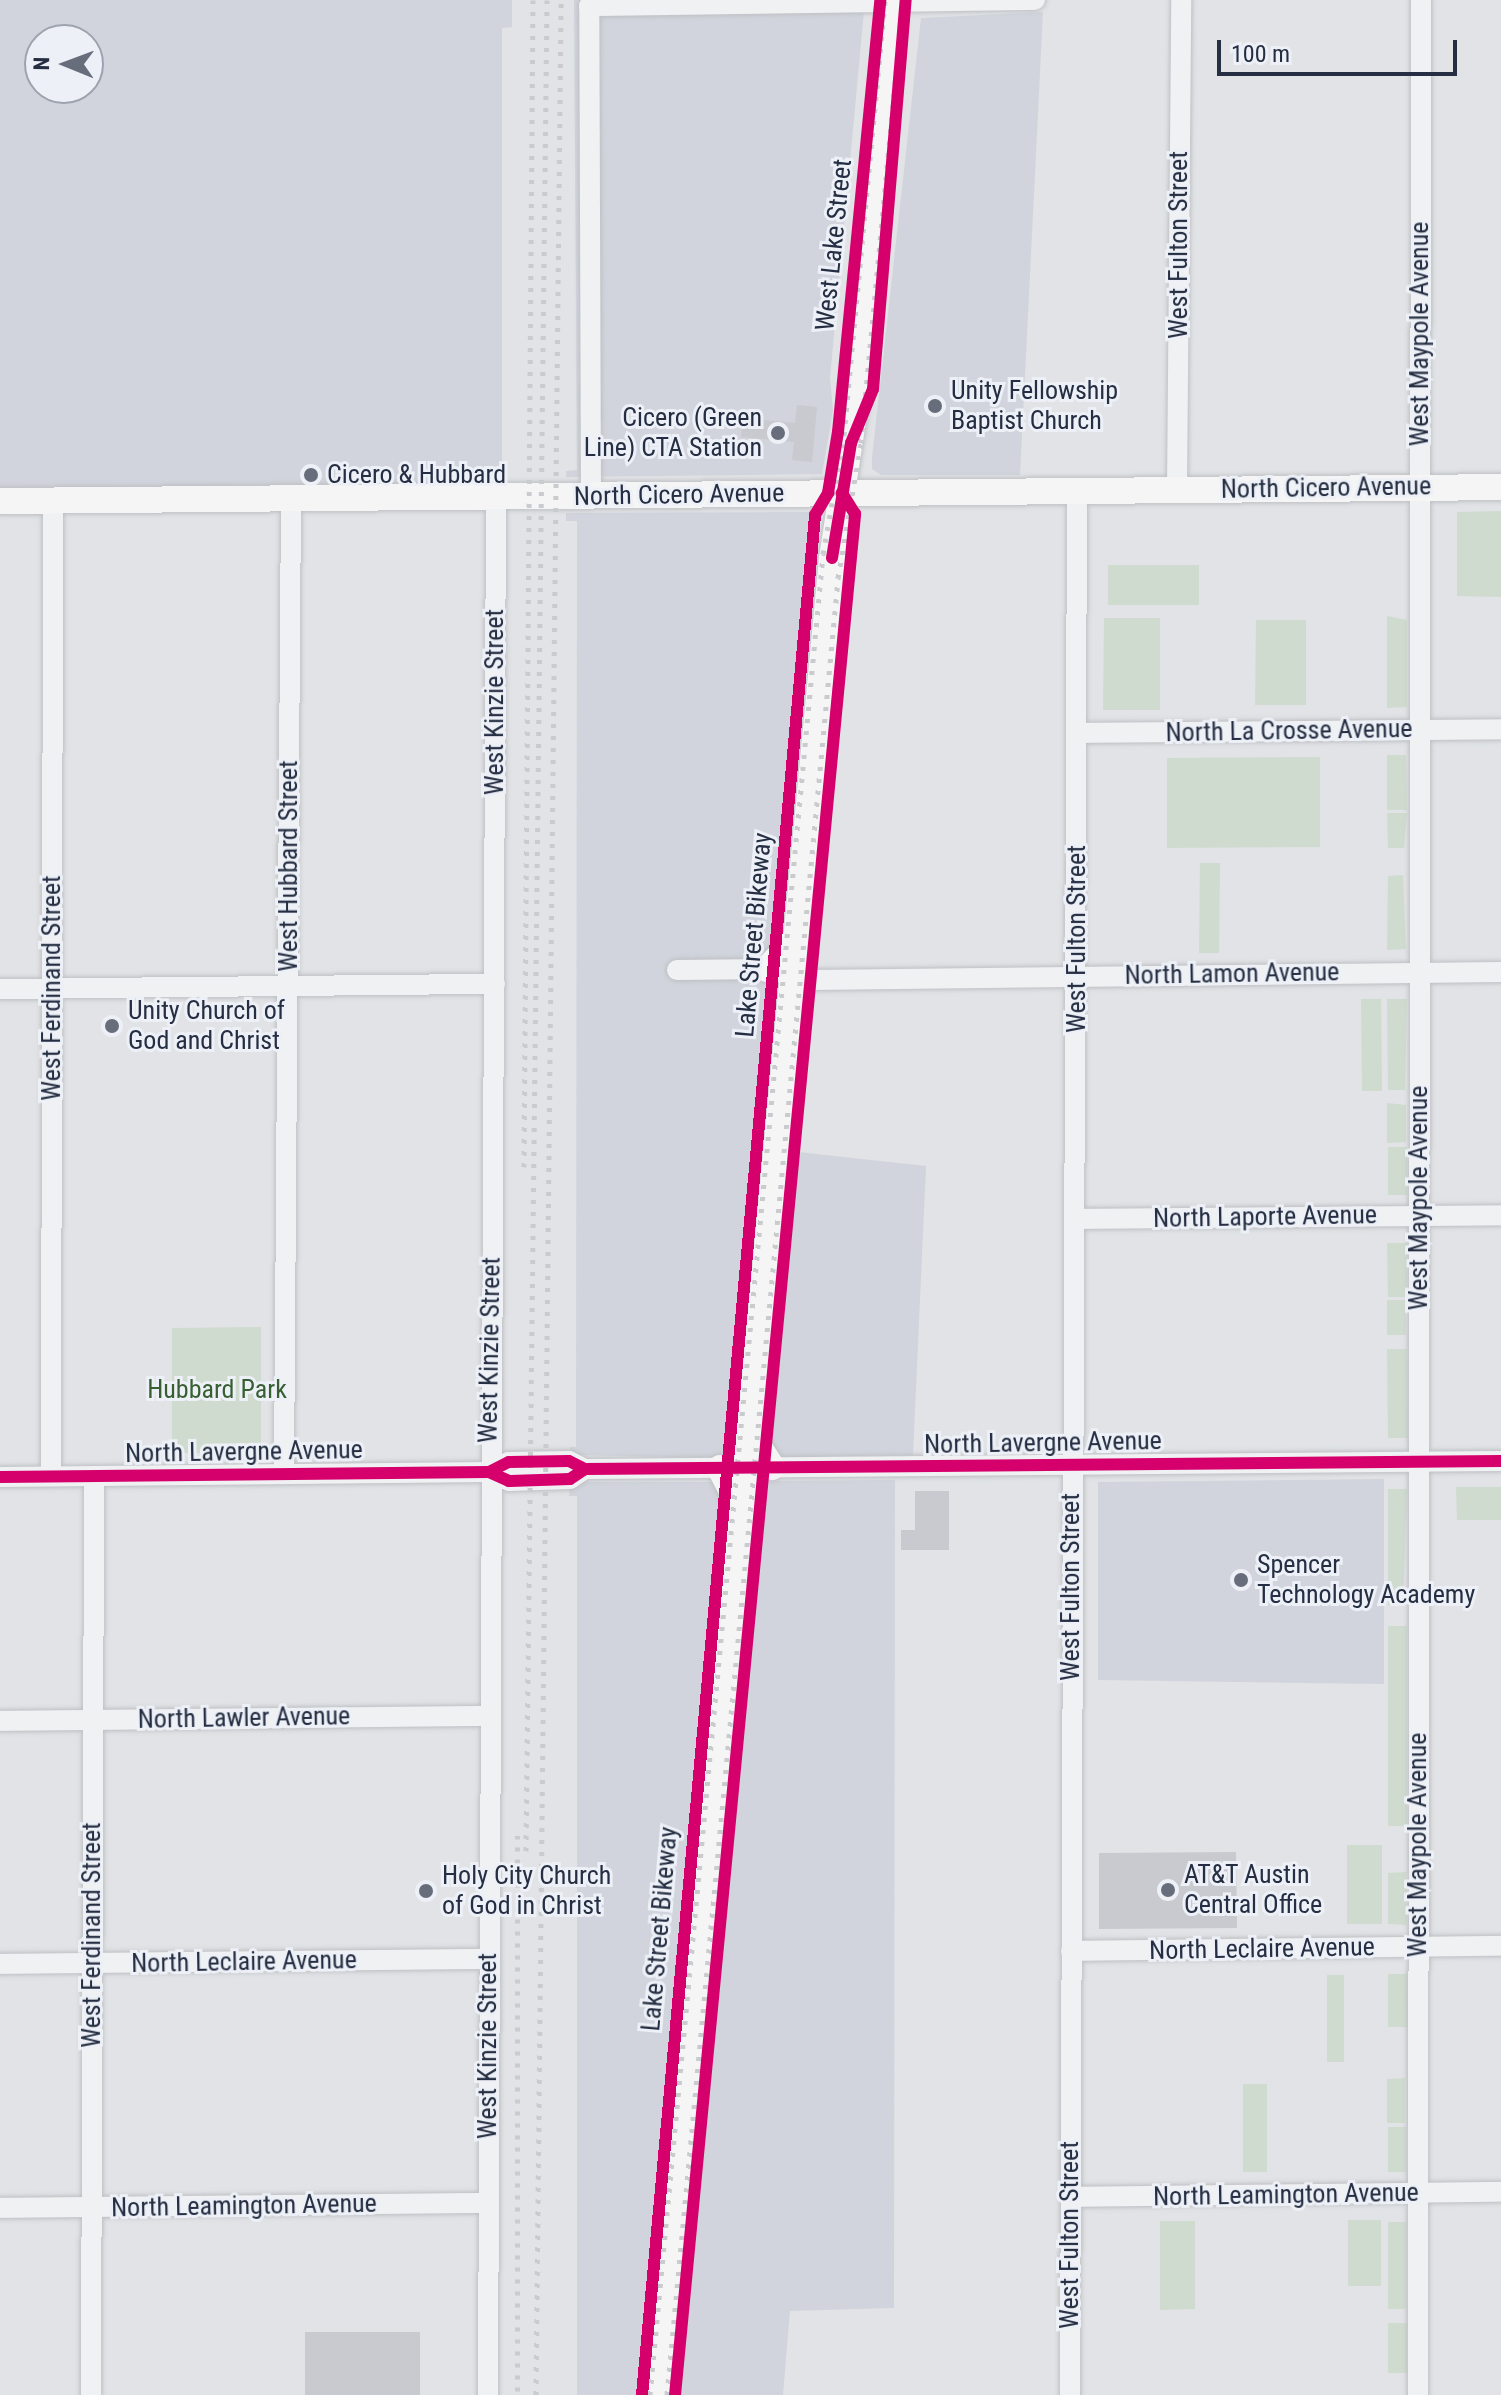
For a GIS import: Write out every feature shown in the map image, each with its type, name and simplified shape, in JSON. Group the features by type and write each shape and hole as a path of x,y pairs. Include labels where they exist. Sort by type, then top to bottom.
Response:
{"main road":[{"name":"West Lake Street","path":"835,493 851,443 893,1"},
{"name":"West Lake Street","path":"659,2395 793,979 835,493 893,1"},
{"name":"North Cicero Avenue","path":"0,501 1501,487"},
{"path":"767,969 796,938"},
{"path":"736,1577 754,1556 738,1383 756,1367"}],"street":[{"path":"591,496 589,6 1035,0"},
{"name":"West Fulton Street","path":"1177,490 1181,0"},
{"name":"West Maypole Avenue","path":"1418,2395 1421,0"},
{"name":"West Fulton Street","path":"1070,2395 1073,1465 1077,1219 1077,491"},
{"name":"West Kinzie Street","path":"488,2395 489,1472 495,984 496,496"},
{"name":"West Hubbard Street","path":"284,1474 291,498"},
{"name":"West Ferdinand Street","path":"51,1476 53,501"},
{"name":"North La Crosse Avenue","path":"1077,733 1501,729"},
{"name":"North Lamon Avenue","path":"677,970 767,969 793,979 1501,972"},
{"path":"0,989 495,984"},
{"name":"North Laporte Avenue","path":"1077,1219 1501,1215"},
{"name":"North Lavergne Avenue","path":"0,1477 489,1472 509,1462 569,1461 585,1469 1501,1461"},
{"name":"West Ferdinand Street","path":"91,2395 94,1476"},
{"name":"North Lawler Avenue","path":"0,1721 489,1716"},
{"name":"North Leclaire Avenue","path":"1071,1951 1501,1946"},
{"name":"North Leclaire Avenue","path":"0,1964 488,1959"},
{"name":"North Leamington Avenue","path":"1071,2197 1501,2192"},
{"name":"North Leamington Avenue","path":"0,2208 488,2203"}],"shaded area":[{"path":"0,0 512,0 512,27 502,28 502,483 0,488"},
{"path":"574,0 865,0 830,378 833,410 822,474 566,477 566,471 577,470"},
{"path":"1043,12 1020,475 881,475 872,469 872,457 921,18"},
{"path":"814,512 724,1458 570,1455 570,1447 576,1447 577,521 566,521 566,513"},
{"path":"798,1152 926,1166 913,1455 769,1458"},
{"name":"Spencer Technology Academy","path":"1384,1479 1384,1684 1098,1680 1098,1482"},
{"path":"895,1480 894,2308 790,2311 783,2395 678,2395 768,1481"},
{"path":"570,1482 722,1482 639,2395 577,2395 577,1496 569,1496"}],"green space":[{"path":"1501,511 1501,597 1457,596 1457,512"},
{"path":"1108,565 1199,565 1199,605 1108,605"},
{"path":"1387,616 1407,620 1407,707 1387,708"},
{"path":"1104,618 1160,618 1160,710 1103,710"},
{"path":"1256,620 1306,620 1306,705 1255,705"},
{"path":"1387,755 1406,755 1407,810 1387,810"},
{"path":"1320,757 1320,847 1167,848 1167,758"},
{"path":"1387,813 1407,813 1404,848 1388,848"},
{"path":"1200,863 1220,863 1219,953 1199,953"},
{"path":"1403,875 1406,949 1387,950 1388,876"},
{"path":"1361,999 1381,999 1382,1091 1362,1091"},
{"path":"1387,999 1407,999 1405,1090 1388,1090"},
{"path":"1387,1103 1406,1105 1406,1142 1387,1143"},
{"path":"1388,1147 1407,1147 1407,1195 1388,1195"},
{"path":"1387,1243 1407,1243 1407,1297 1388,1297"},
{"path":"1387,1300 1406,1300 1406,1335 1387,1335"},
{"name":"Hubbard Park","path":"261,1327 261,1453 172,1453 172,1328"},
{"path":"1387,1349 1407,1349 1408,1438 1388,1438"},
{"path":"1456,1487 1501,1487 1501,1520 1457,1520"},
{"path":"1388,1489 1407,1489 1403,1606 1388,1606"},
{"path":"1388,1626 1407,1626 1407,1826 1388,1826"},
{"path":"1347,1845 1382,1845 1382,1924 1347,1924"},
{"path":"1406,1872 1407,1925 1388,1924 1388,1873"},
{"path":"1388,1974 1407,1974 1408,2027 1388,2027"},
{"path":"1327,1975 1344,1975 1344,2062 1327,2062"},
{"path":"1405,2078 1405,2123 1387,2123 1387,2079"},
{"path":"1243,2084 1267,2084 1267,2172 1243,2172"},
{"path":"1388,2127 1406,2127 1406,2172 1388,2172"},
{"path":"1348,2220 1381,2220 1381,2286 1348,2286"},
{"path":"1160,2221 1195,2221 1195,2309 1160,2310"},
{"path":"1388,2222 1406,2222 1406,2309 1388,2309"},
{"path":"1388,2323 1407,2323 1407,2373 1388,2373"}],"building":[{"name":"Cicero (Green Line) CTA Station","path":"797,405 817,407 812,462 792,460 794,442 741,437 743,418 795,423"},
{"path":"915,1491 949,1491 949,1550 901,1550 901,1530 915,1530"},
{"name":"AT&T Austin Central Office","path":"1236,1852 1237,1928 1099,1929 1099,1853"},
{"path":"305,2332 420,2332 420,2395 305,2395"}],"railway":[{"path":"524,1167 533,0"},
{"path":"526,1851 547,0"},
{"path":"536,2395 561,0"},
{"path":"650,2395 823,554 844,435 885,0"},
{"path":"667,2395 838,578 861,443 903,0"},
{"path":"517,1835 517,2395"}],"cycle path":[{"name":"Lake Street Bikeway","path":"642,2395 815,515 828,493 838,432 880,0"},
{"path":"832,558 851,443 873,389 906,0"},
{"path":"675,2395 855,514 842,493"},
{"path":"489,1472 509,1462 569,1461 585,1469 1501,1461"},
{"path":"0,1477 489,1472 509,1481 570,1479 585,1469"}],"place":[{"name":"Unity Fellowship Baptist Church","path":"935,406"},
{"name":"Cicero (Green Line) CTA Station","path":"778,433"},
{"name":"Cicero & Hubbard","path":"311,475"},
{"name":"Unity Church of God and Christ","path":"112,1026"},
{"name":"Spencer Technology Academy","path":"1241,1580"},
{"name":"AT&T Austin Central Office","path":"1168,1890"},
{"name":"Holy City Church of God in Christ","path":"426,1891"}]}
